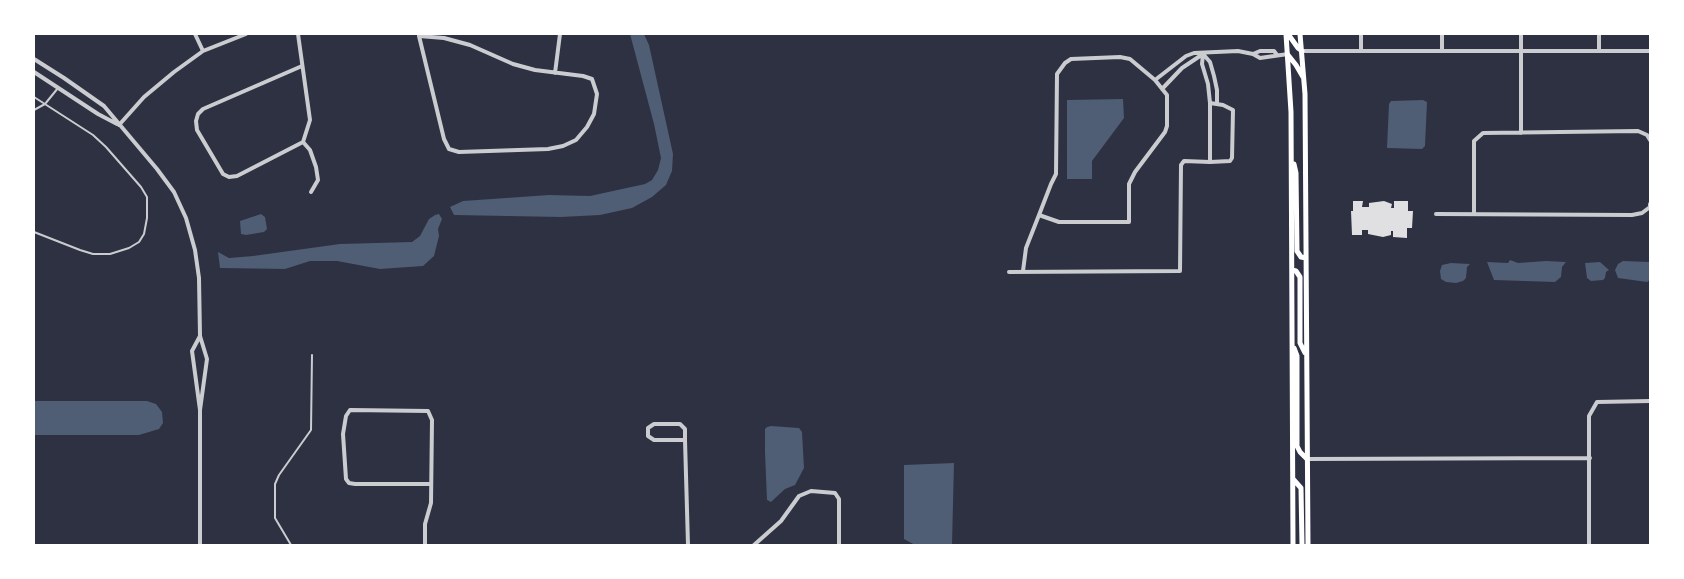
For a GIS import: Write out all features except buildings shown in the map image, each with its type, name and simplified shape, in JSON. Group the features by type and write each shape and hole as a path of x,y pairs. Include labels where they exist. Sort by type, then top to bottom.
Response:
{"main road":[{"path":"1287,34 1302,51"},
{"path":"1287,34 1291,112 1293,545"},
{"path":"1300,34 1304,79 1308,545"},
{"path":"1288,54 1304,79"},
{"path":"1291,156 1296,173 1297,251 1301,257 1306,258"},
{"path":"1292,270 1296,271 1300,277 1300,343 1307,356"},
{"path":"1292,343 1297,356 1297,446 1307,459"},
{"path":"1293,479 1301,488 1302,545"}],"street":[{"path":"195,34 204,51"},
{"path":"119,124 144,97 174,72 204,51 246,34"},
{"path":"298,34 310,120 303,142 237,176 229,177 223,174 197,130 196,121 198,114 204,109 302,66"},
{"path":"555,73 560,34"},
{"path":"1361,34 1361,51"},
{"path":"1442,34 1442,51"},
{"path":"1521,34 1521,133"},
{"path":"1599,34 1599,51"},
{"path":"419,35 444,38 470,45 513,64 535,70 583,76 592,79 597,94 594,114 587,127 576,140 563,146 548,149 459,152 448,149 419,35"},
{"path":"1162,89 1182,68 1203,54 1227,50 1253,54 1260,58 1288,54"},
{"path":"1302,51 1650,51"},
{"path":"1155,80 1186,56 1197,52 1203,54 1210,62 1217,90 1217,104"},
{"path":"1203,54 1202,64 1210,103 1210,162"},
{"path":"1023,271 1026,248 1039,215 1056,174 1057,74 1065,63 1071,59 1120,56 1130,59 1155,80 1167,95 1167,126 1165,132 1135,172 1129,184 1129,222 1059,222 1039,215"},
{"path":"34,60 104,106 139,146 174,192 186,218 195,250 199,278 200,336 207,359 200,410"},
{"path":"34,72 98,114 119,124"},
{"path":"58,88 64,78"},
{"path":"1206,79 1214,78"},
{"path":"1009,272 1180,271 1181,165 1184,160 1210,162 1230,161 1232,158 1233,110 1223,105 1210,103"},
{"path":"1474,214 1474,141 1483,133 1638,131 1647,135 1650,140"},
{"path":"303,142 310,150 316,167 318,180 311,192"},
{"path":"1436,214 1632,215 1642,213 1650,207 1650,204"},
{"path":"200,336 192,351 200,410 200,545"},
{"path":"1589,545 1589,416 1597,402 1650,401"},
{"path":"425,545 425,524 431,503 432,420 428,411 350,410 346,416 343,434 346,479 349,483 431,484"},
{"path":"685,440 654,440 648,436 648,428 654,424 680,424 685,429 688,545"},
{"path":"1307,459 1590,458"},
{"path":"754,545 781,521 799,496 810,491 835,493 839,499 839,545"}],"lane":[{"path":"34,110 45,104 58,88"},
{"path":"34,97 93,135 106,147 147,197 147,218 144,234 139,242 129,248 110,254 93,254 34,232"},
{"path":"291,545 275,518 275,484 279,475 311,430 312,355"}],"water":[{"path":"630,34 644,34 649,45 673,154 672,171 666,185 652,197 632,208 600,215 561,217 454,215 450,207 463,201 549,195 590,196 645,184 652,180 658,170 661,158"},
{"path":"1123,99 1124,118 1092,161 1092,179 1067,179 1067,100"},
{"path":"1423,100 1427,102 1425,146 1422,149 1387,148 1389,104 1391,101"},
{"path":"261,214 265,217 267,229 264,232 241,234 240,221"},
{"path":"439,214 442,219 438,229 439,236 434,256 423,266 380,269 337,261 310,261 285,269 220,268 218,252 229,258 340,244 412,242 420,236 429,219"},
{"path":"1510,260 1518,263 1566,262 1562,267 1561,277 1555,282 1494,280 1487,262 1508,263"},
{"path":"1623,261 1650,262 1650,280 1647,282 1618,278 1615,270 1618,264"},
{"path":"1600,262 1609,270 1606,272 1603,280 1591,281 1587,278 1585,263"},
{"path":"1451,263 1470,264 1467,267 1466,278 1463,281 1456,283 1446,282 1441,279 1440,271 1442,265"},
{"path":"34,401 147,401 156,404 162,412 163,423 159,429 139,435 34,435"},
{"path":"771,426 799,428 802,432 804,468 795,485 785,489 771,502 767,500 765,429"},
{"path":"954,463 952,545 915,545 904,539 904,465"}]}
